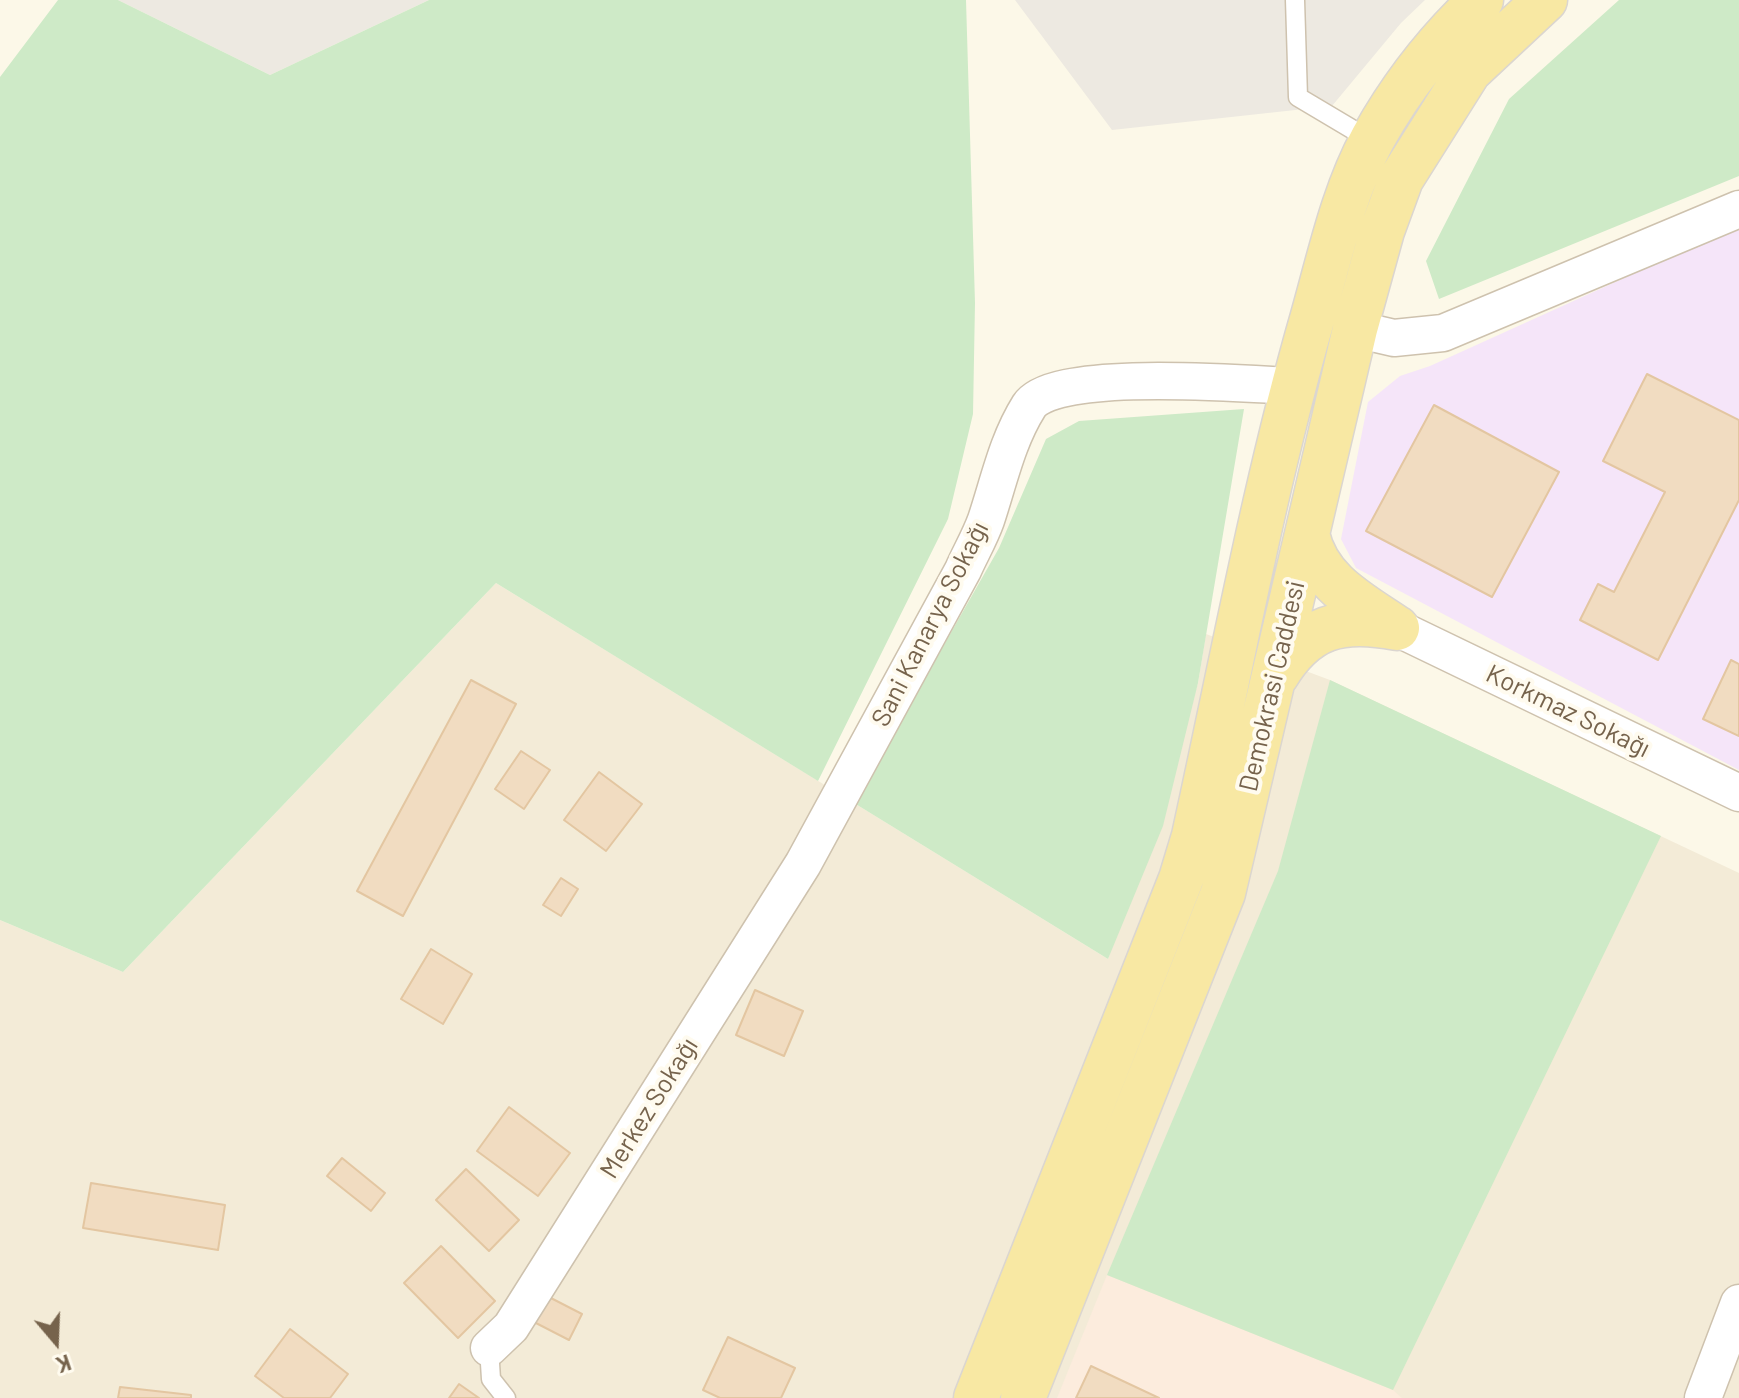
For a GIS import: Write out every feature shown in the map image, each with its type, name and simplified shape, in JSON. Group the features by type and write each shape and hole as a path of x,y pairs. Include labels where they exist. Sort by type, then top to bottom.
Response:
{"main road":[{"name":"Demokrasi Caddesi","path":"976,1398 1181,879 1194,836 1293,386 1343,211 1372,141 1440,38 1481,0"},
{"name":"Demokrasi Caddesi","path":"1023,1398 1223,893 1355,329 1382,231 1408,168 1469,71 1545,0"},
{"path":"1307,534 1311,551 1330,579 1397,628"},
{"path":"1274,678 1290,652 1323,629 1356,624 1397,628"}],"street":[{"path":"1355,329 1394,338 1443,333 1739,209"},
{"name":"Sani Kanarya Sokağı","path":"803,864 963,570 985,523 1005,455 1031,402 1065,385 1107,381 1293,386"},
{"name":"Korkmaz Sokağı","path":"1397,628 1739,793"},
{"name":"Merkez Sokağı","path":"489,1348 511,1327 803,864"},
{"path":"1703,1398 1739,1303"}],"lane":[{"path":"1295,0 1298,97 1372,141"},
{"path":"489,1348 491,1379 506,1398"}],"shaded area":[{"path":"118,0 429,0 270,75"},
{"path":"1015,0 1425,0 1401,23 1332,106 1112,130"},
{"path":"1739,226 1739,770 1356,568 1341,539 1368,402 1400,376 1430,366"},
{"path":"496,583 1108,959 1198,683 1206,634 1330,680 1739,873 1739,1398 0,1398 0,920 123,972"},
{"path":"1107,1275 1393,1390 1402,1398 1057,1398"}],"green space":[{"path":"58,0 118,0 270,75 429,0 966,0 975,303 973,414 948,519 818,781 496,583 123,972 0,920 0,77"},
{"path":"1619,0 1739,0 1739,176 1439,299 1426,261 1509,99"},
{"path":"1244,409 1198,683 1163,826 1108,959 854,803 999,548 1046,439 1079,421"},
{"path":"1330,680 1661,836 1393,1390 1107,1275 1278,871"}],"building":[{"path":"1647,374 1739,420 1739,500 1658,660 1580,620 1598,584 1614,592 1665,492 1603,461"},
{"path":"1434,405 1559,472 1492,597 1366,531"},
{"path":"1731,660 1739,664 1739,736 1703,719"},
{"path":"471,680 516,704 403,916 357,891"},
{"path":"521,751 550,770 524,809 495,789"},
{"path":"599,772 642,804 606,851 564,820"},
{"path":"561,878 578,889 561,916 543,905"},
{"path":"431,949 472,974 443,1024 401,999"},
{"path":"755,990 803,1011 784,1056 736,1035"},
{"path":"509,1107 570,1153 538,1196 477,1151"},
{"path":"342,1158 385,1193 371,1211 327,1176"},
{"path":"466,1169 519,1220 489,1251 436,1200"},
{"path":"91,1183 225,1205 218,1250 83,1228"},
{"path":"441,1246 495,1301 458,1338 404,1283"},
{"path":"545,1295 582,1314 569,1340 532,1321"},
{"path":"290,1329 348,1374 330,1398 284,1398 255,1376"},
{"path":"728,1337 795,1368 781,1398 720,1398 703,1390"},
{"path":"1091,1366 1159,1398 1076,1398"},
{"path":"459,1384 479,1398 449,1398"},
{"path":"120,1387 191,1395 191,1398 118,1398"}]}
